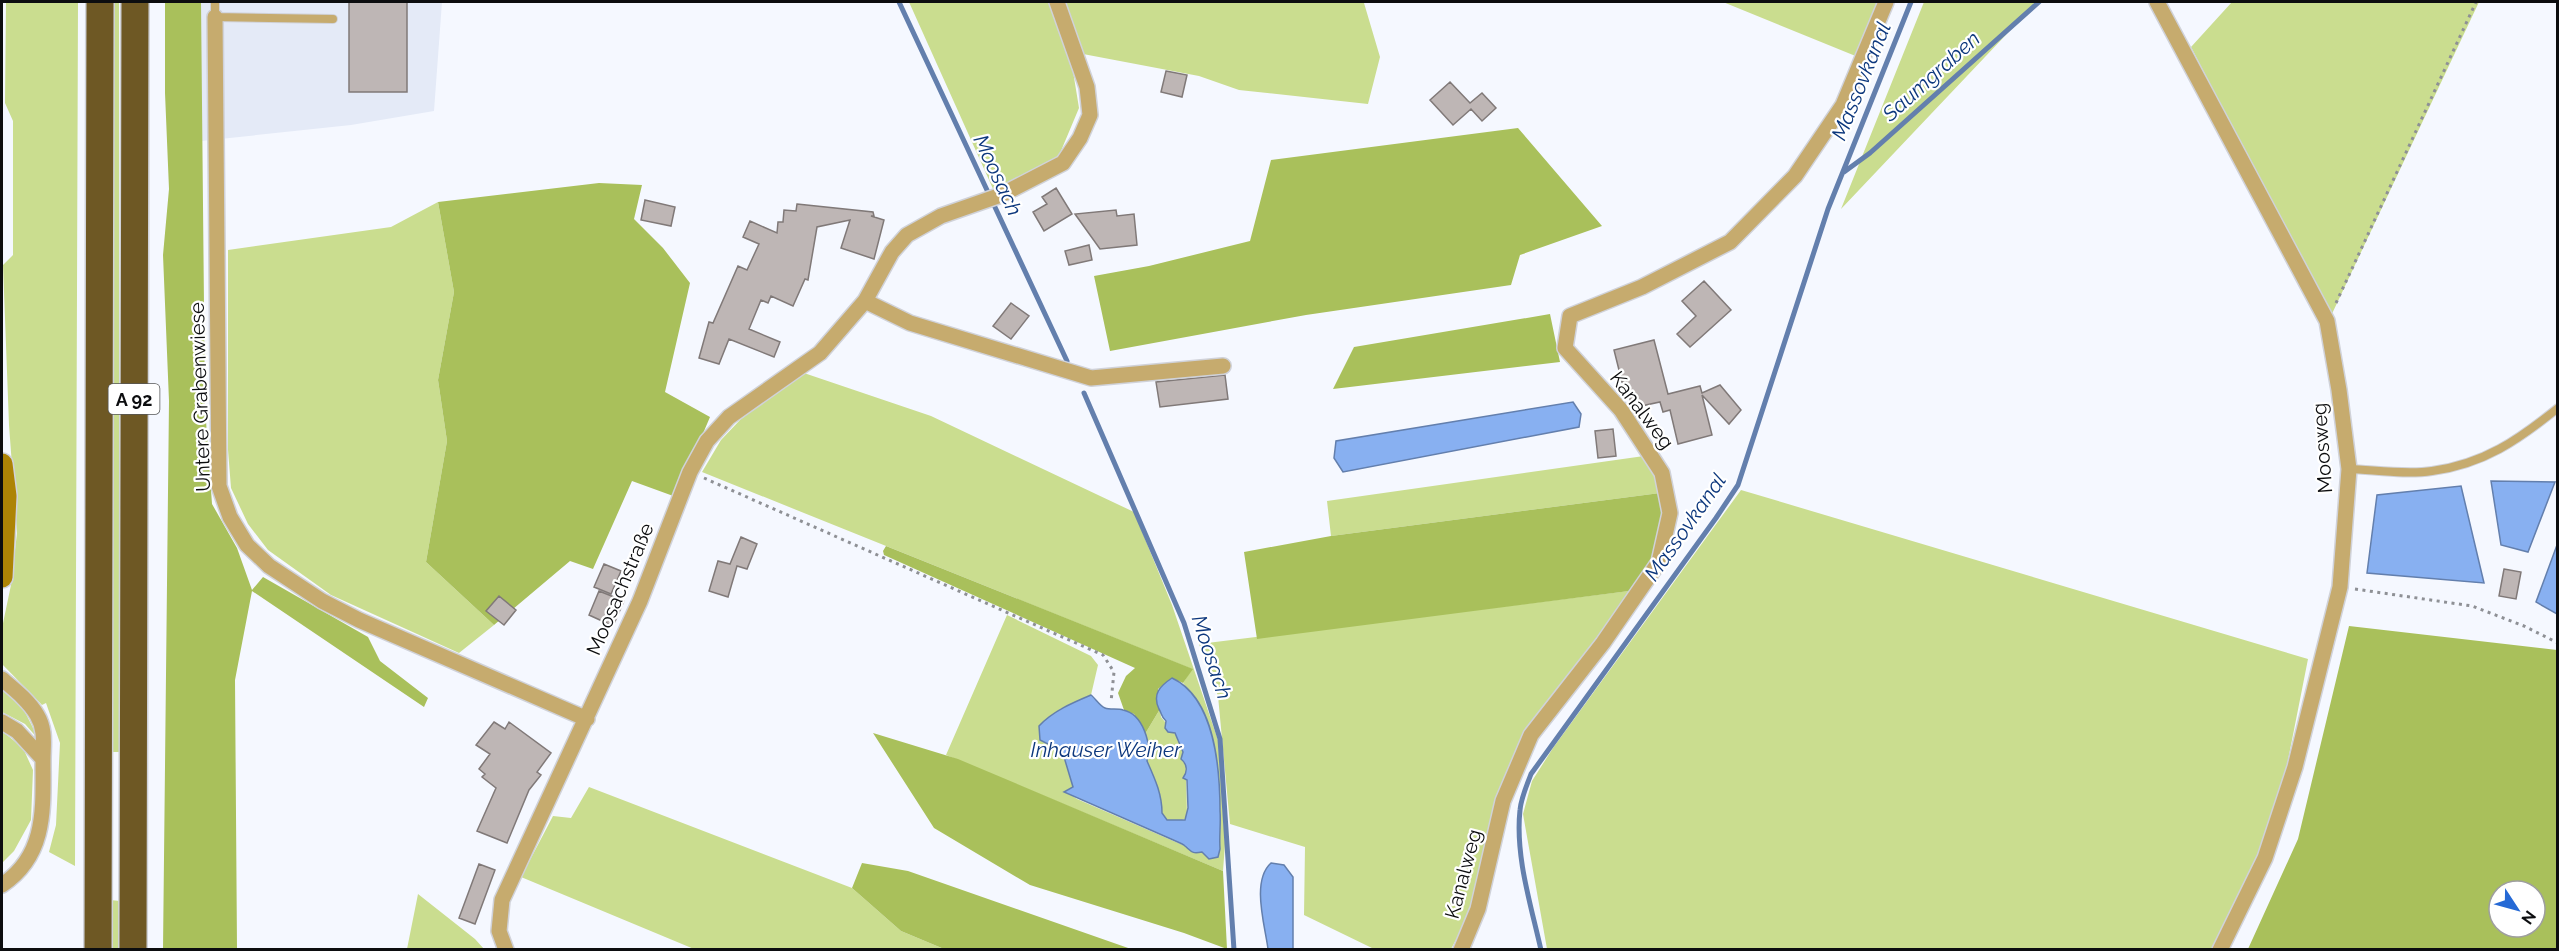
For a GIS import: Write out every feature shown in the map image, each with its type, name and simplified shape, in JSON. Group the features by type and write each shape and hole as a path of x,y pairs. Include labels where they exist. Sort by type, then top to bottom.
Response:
{"highway":[{"name":"A 92","path":"99,950 100,2"},
{"name":"A 92","path":"133,950 135,2"}],"main road":[{"path":"2,464 6,496 2,577"}],"street":[{"name":"Moosachstraße","path":"506,950 499,931 502,900 640,601 690,472 707,441 729,417 820,353 865,301 892,252 907,235 941,216 1001,195 1063,163 1080,138 1090,116 1087,87 1057,2"},
{"name":"Kanalweg","path":"1461,950 1478,909 1503,801 1531,735 1603,643 1659,562 1670,513 1662,473 1621,410 1565,348 1570,316 1642,287 1730,242 1795,176 1843,105 1886,2"},
{"name":"Moosweg","path":"2157,2 2327,321 2349,469 2340,587 2295,766 2265,858 2220,950"},
{"name":"Untere Grabenwiese","path":"215,17 219,486 230,518 247,545 268,566 322,601 359,620 587,719"},
{"path":"865,301 910,322 1091,378 1223,366"},
{"path":"2,680 19,693 38,716 45,736 44,809 38,837 31,854 21,868 2,885"},
{"path":"2,722 17,731 43,759"}],"lane":[{"name":"Untere Grabenwiese","path":"215,2 215,17"},
{"path":"215,17 333,19"},
{"path":"2349,469 2430,471 2479,460 2523,437 2558,408"}],"path":[{"path":"2327,321 2476,2"},
{"path":"690,472 1103,655 1114,672 1111,702"},
{"path":"2340,587 2472,606 2524,626 2558,643"}],"shaded area":[{"path":"200,2 442,2 434,111 351,125 201,141"}],"green space":[{"path":"6,2 78,2 75,866 49,852 56,825 60,743 46,703 42,705 2,664 2,628 11,585 17,533 9,425 3,265 13,255 13,121 5,103"},
{"path":"109,2 119,2 119,752 109,752"},
{"path":"165,2 201,2 205,407 212,504 237,548 252,590 263,577 368,637 380,661 428,698 424,707 252,591 235,680 237,949 163,949 169,401 163,255 169,189 165,93"},
{"path":"909,2 1358,2 1364,3 1380,57 1368,104 1239,90 1199,76 1083,54 1071,59 1079,108 1058,158 994,191"},
{"path":"1723,2 1879,2 1858,57"},
{"path":"1924,2 2037,2 1841,209"},
{"path":"2232,2 2479,2 2330,318 2191,47"},
{"path":"1518,128 1602,226 1520,255 1511,285 1306,315 1110,351 1094,276 1149,266 1250,241 1271,160"},
{"path":"599,183 642,185 634,219 663,248 690,283 665,392 710,417 676,497 632,481 593,569 570,561 494,625 426,562 447,441 438,380 454,292 438,202"},
{"path":"438,202 454,292 438,380 447,441 426,562 494,625 459,653 331,595 268,550 248,524 231,488 228,450 228,250 391,227"},
{"path":"1550,314 1560,362 1333,389 1354,347"},
{"path":"801,372 931,416 1134,512 1172,605 1218,740 1225,844 1223,871 946,755 1007,615 1091,656 1098,665 1091,695 1060,709 1045,743 1062,755 1068,767 1073,787 1065,791 1077,799 1185,846 1202,852 1220,849 1216,760 1208,727 1183,683 1192,669 702,472 721,440 740,420"},
{"path":"1644,456 1656,477 1660,493 1331,536 1327,501"},
{"path":"1741,490 2308,659 2273,836 2220,949 1547,949 1523,814 1532,781 1553,748"},
{"path":"1660,493 1665,516 1657,558 1637,590 1257,639 1244,552 1331,536"},
{"path":"886,546 1193,669 1183,683 1172,678 1158,689 1160,709 1145,734 1134,714 1124,710 1118,693 1126,676 1135,668 884,555 883,551"},
{"path":"1637,590 1530,730 1473,908 1451,949 1374,949 1304,915 1305,847 1230,824 1218,696 1199,644"},
{"path":"2349,626 2557,650 2557,949 2248,949 2298,839"},
{"path":"2,690 23,708 39,740 25,724 2,712"},
{"path":"1160,709 1161,717 1179,739 1183,752 1181,759 1186,764 1187,818 1179,821 1167,820 1162,813 1159,793 1147,761 1149,751 1145,734"},
{"path":"2,731 23,748 33,770 31,820 14,851 2,863"},
{"path":"873,733 958,759 1223,871 1227,949 1184,933 1030,885 934,828"},
{"path":"589,787 852,888 901,931 944,949 694,949 521,877 553,816 571,818"},
{"path":"862,863 908,871 1131,949 944,949 901,931 852,888"},
{"path":"418,894 475,939 484,949 407,949"},
{"path":"110,900 120,901 120,949 110,950"}],"water":[{"path":"1573,402 1581,414 1579,427 1343,472 1334,458 1336,441"},
{"path":"2491,481 2555,482 2528,552 2501,545"},
{"path":"2461,486 2484,583 2367,573 2377,495"},
{"path":"2557,545 2557,614 2536,602"},
{"name":"Inhauser Weiher","path":"1172,678 1198,701 1212,737 1220,794 1218,857 1209,859 1202,852 1192,852 1180,843 1064,792 1073,787 1064,757 1054,747 1040,740 1039,726 1044,721 1063,708 1091,695 1105,708 1121,709 1130,713 1141,723 1147,738 1147,761 1159,793 1162,813 1167,820 1185,820 1188,808 1187,780 1183,778 1186,768 1181,759 1183,752 1175,733 1168,732 1165,728 1166,721 1156,699 1161,687"},
{"path":"1271,863 1284,865 1293,877 1293,949 1268,949 1260,892 1265,871"}],"building":[{"path":"349,2 407,2 407,92 349,92"},
{"path":"1166,71 1187,75 1182,97 1161,92"},
{"path":"1450,82 1470,103 1482,93 1496,108 1482,121 1471,109 1453,125 1430,100"},
{"path":"1056,188 1072,214 1044,231 1033,212 1047,204 1042,197"},
{"path":"645,200 675,207 671,226 641,220"},
{"path":"797,204 873,212 874,216 871,216 884,220 874,259 841,248 850,220 817,227 808,280 805,279 793,306 771,296 768,303 761,300 749,329 780,342 774,357 729,339 719,364 699,358 709,322 713,323 738,266 747,270 759,244 743,237 750,221 777,233 778,222 783,222 784,210 796,211"},
{"path":"1116,210 1117,216 1134,214 1137,245 1100,249 1075,214"},
{"path":"1089,245 1092,260 1069,265 1065,251"},
{"path":"1704,281 1731,310 1690,347 1677,334 1696,316 1682,301"},
{"path":"1011,303 1029,316 1011,339 993,326"},
{"path":"1654,340 1668,394 1700,386 1702,393 1720,385 1741,410 1729,424 1702,395 1712,435 1678,444 1670,410 1663,412 1660,402 1632,408 1626,381 1622,382 1614,350"},
{"path":"1225,375 1228,399 1160,407 1156,382"},
{"path":"1613,429 1616,456 1598,458 1595,431"},
{"path":"741,537 757,544 747,569 737,566 728,597 709,591 718,561 730,564"},
{"path":"604,564 621,571 611,594 594,587"},
{"path":"2504,569 2521,572 2516,599 2499,596"},
{"path":"599,591 624,601 613,626 589,615"},
{"path":"499,596 516,610 504,625 486,611"},
{"path":"494,722 505,729 509,722 551,753 537,772 541,775 529,790 507,843 477,831 496,788 482,777 485,774 479,769 490,754 476,745"},
{"path":"479,864 495,870 475,924 459,918"}],"waterway":[{"name":"Moosach","path":"899,2 1067,361"},
{"name":"Massovkanal","path":"1541,950 1525,880 1520,845 1521,805 1531,774 1738,485 1828,209 1911,2"},
{"name":"Saumgraben","path":"1844,172 1870,153 2039,2"},
{"name":"Moosach","path":"1084,393 1184,623 1220,739 1234,950"}]}
